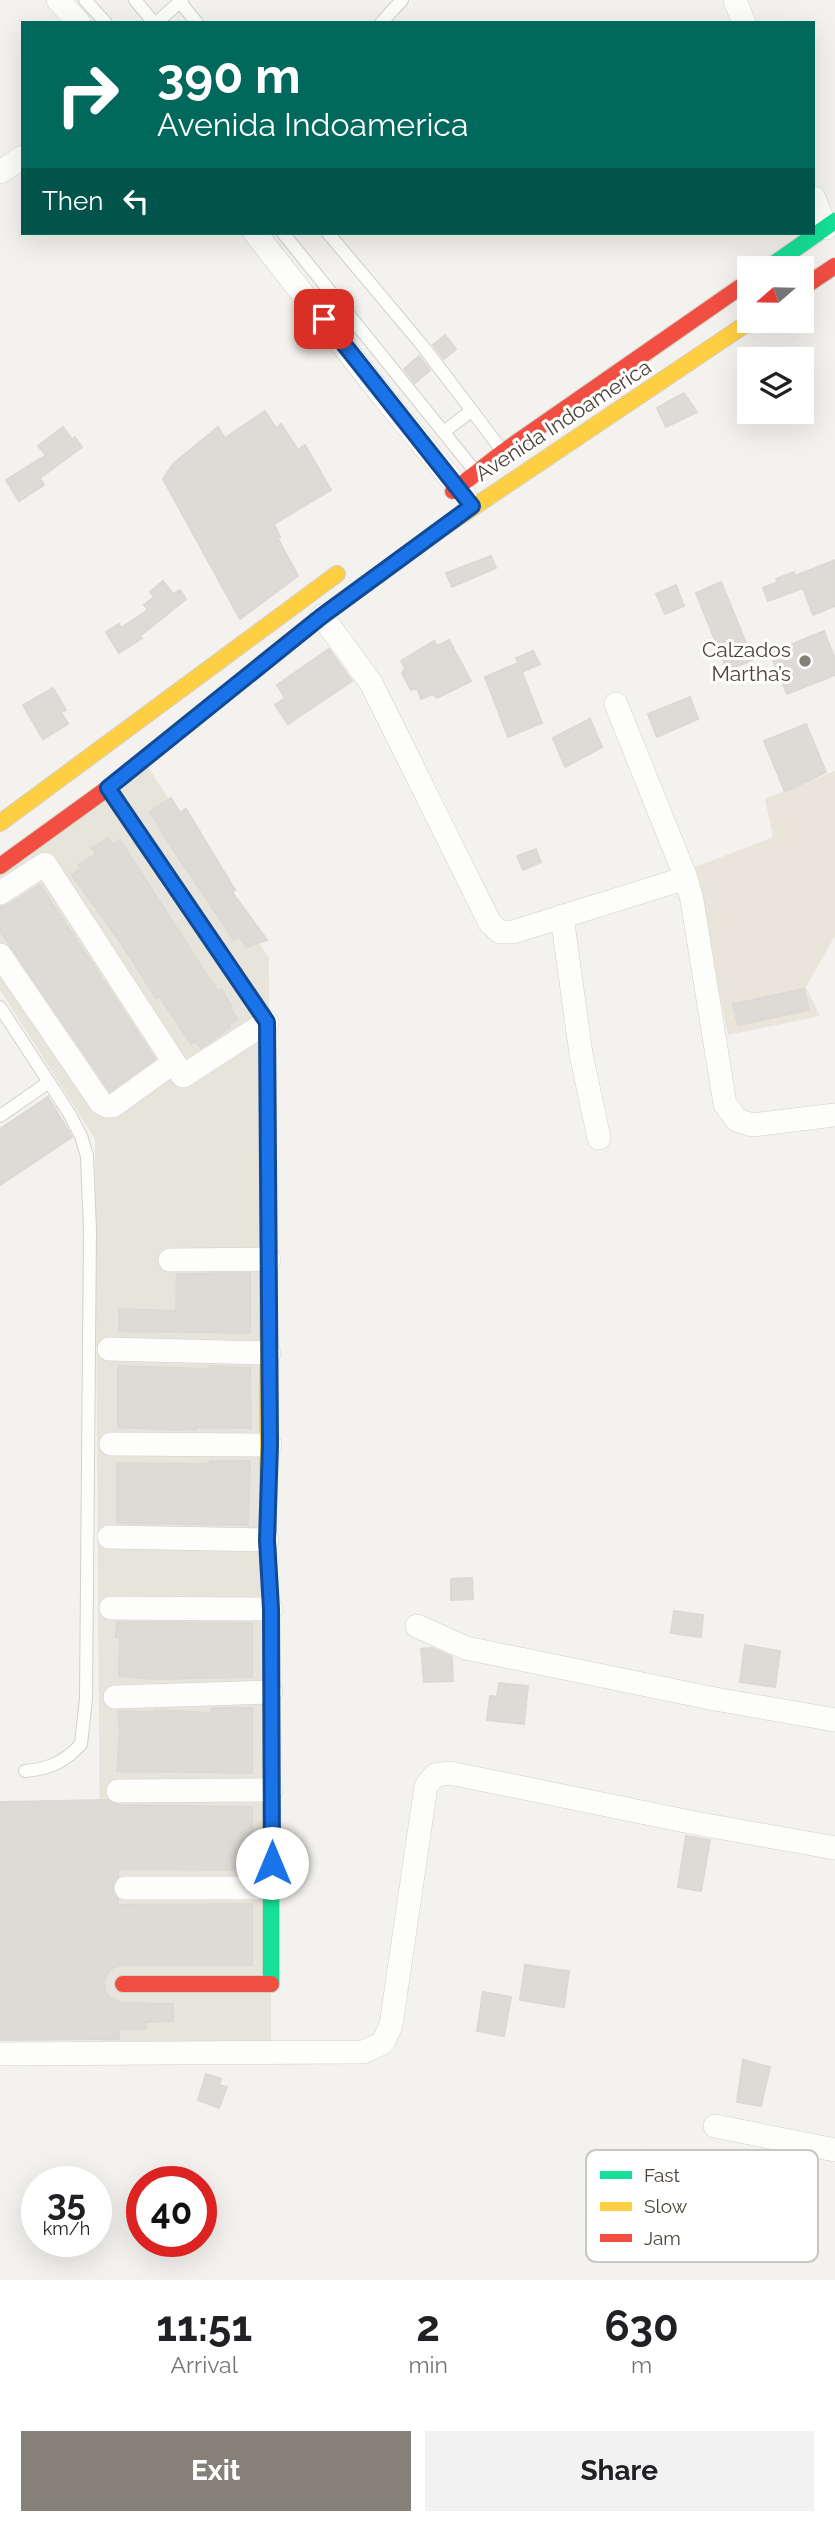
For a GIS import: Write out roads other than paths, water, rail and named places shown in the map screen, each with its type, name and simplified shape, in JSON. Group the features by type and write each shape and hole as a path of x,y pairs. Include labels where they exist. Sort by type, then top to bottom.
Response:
{"main road":[{"path":"785,256 830,225"},
{"path":"814,280 835,265"},
{"name":"Avenida Indoamerica","path":"437,502 737,289"},
{"name":"Avenida Indoamerica","path":"0,866 108,788 322,616 472,506 737,330"},
{"path":"467,480 492,492"},
{"path":"0,823 351,564"},
{"path":"108,788 267,1022 270,1445 267,1540 271,1609 271,1985 123,1984"}],"street":[{"path":"58,0 77,21"},
{"path":"735,0 743,21"},
{"path":"0,172 21,158"},
{"path":"815,200 830,225"},
{"path":"257,235 382,395 467,480 472,506"},
{"path":"322,616 371,683 490,923 500,932 513,932 686,878"},
{"path":"616,704 686,878 692,900 725,1104 737,1120 752,1125 835,1115"},
{"path":"0,892 45,864 183,1076 267,1022"},
{"path":"562,916 580,1054 599,1138"},
{"path":"0,955 101,1103 113,1106 174,1062"},
{"path":"170,1260 269,1259"},
{"path":"109,1349 269,1353"},
{"path":"111,1444 270,1445"},
{"path":"109,1536 267,1540"},
{"path":"111,1608 271,1609"},
{"path":"417,1626 466,1648 715,1699 835,1720"},
{"path":"115,1698 271,1692"},
{"path":"0,2054 363,2052 383,2043 391,2025 426,1786 435,1775 450,1773 695,1823 835,1848"},
{"path":"118,1791 271,1790"},
{"path":"126,1888 272,1888"},
{"path":"715,2126 835,2150"}],"lane":[{"path":"85,0 104,21"},
{"path":"135,0 153,21"},
{"path":"384,21 402,0"},
{"path":"157,21 181,1 196,21"},
{"path":"286,235 444,431 467,480"},
{"path":"330,235 422,345 503,453"},
{"path":"444,431 471,411"},
{"path":"0,1007 76,1124 87,1157 90,1230 86,1699 81,1744 63,1761 51,1767 25,1771"},
{"path":"0,1116 49,1082"}],"place":[{"name":"Calzados Martha’s","path":"805,661"}]}
